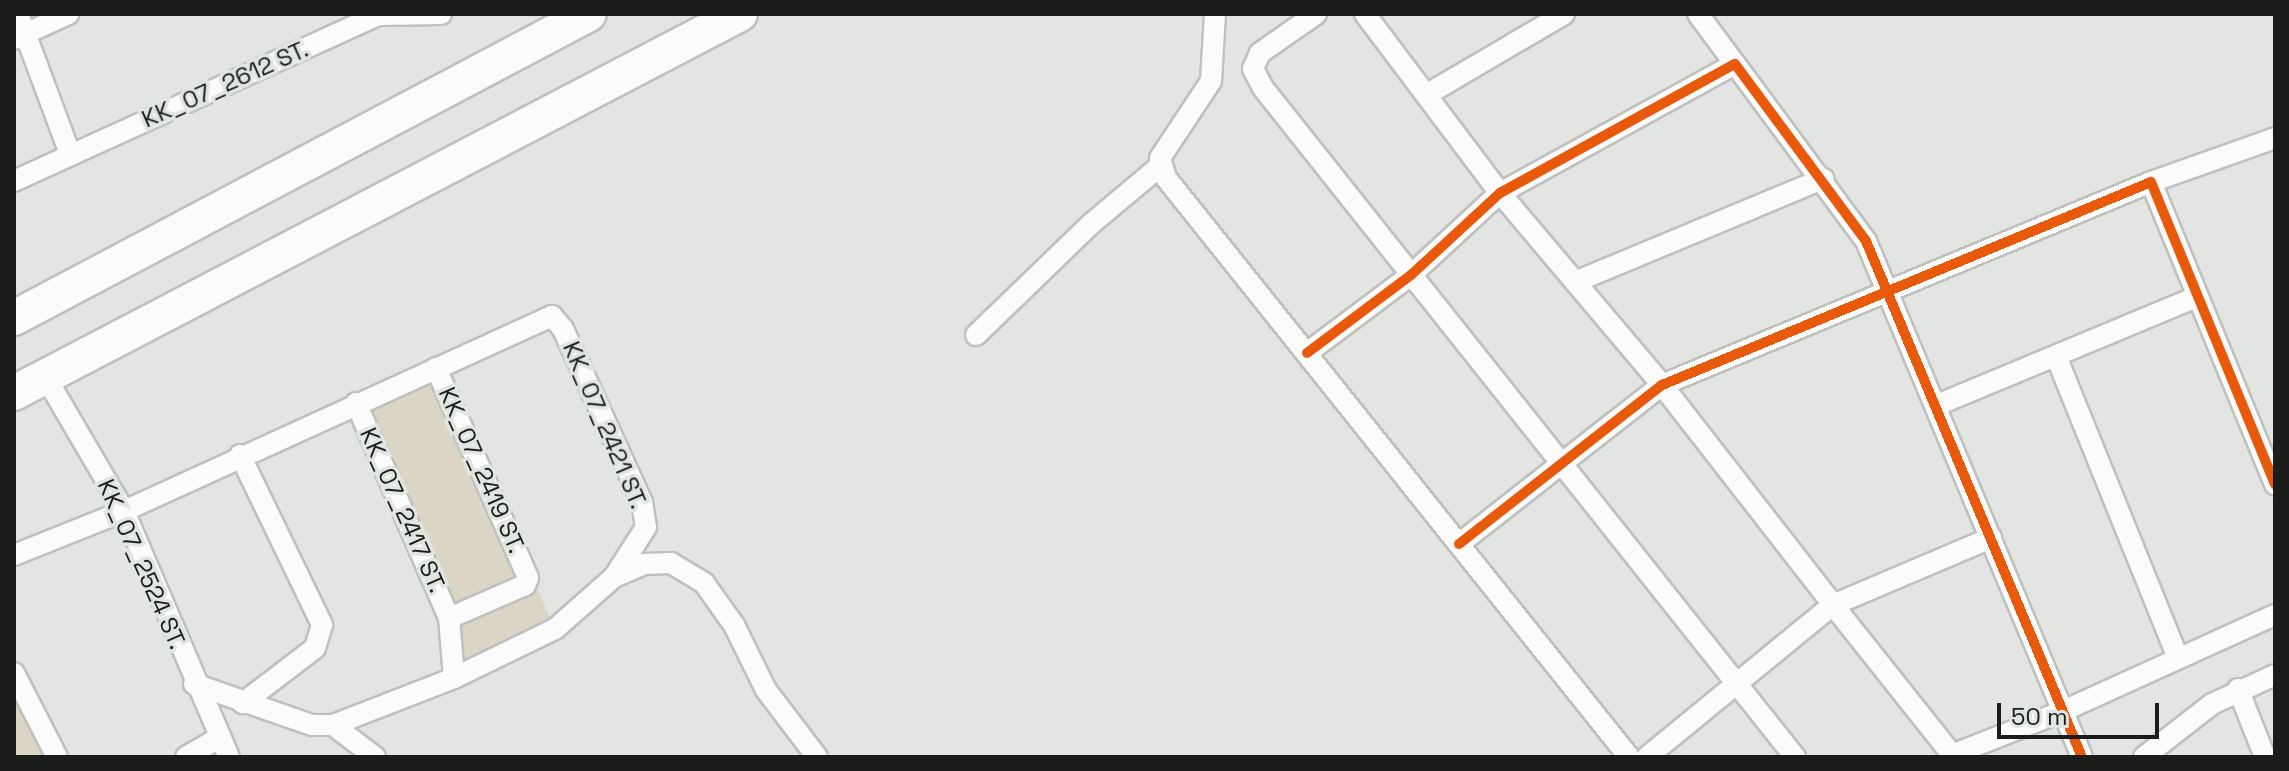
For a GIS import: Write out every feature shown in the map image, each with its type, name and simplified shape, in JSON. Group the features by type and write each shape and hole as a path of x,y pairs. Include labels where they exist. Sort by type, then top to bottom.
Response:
{"highway":[{"path":"14,318 543,24 589,14"},
{"path":"14,393 740,14"}],"street":[{"path":"18,14 20,36 70,154"},
{"path":"20,36 68,14"},
{"name":"KK_07_2612 ST.","path":"14,181 379,15 441,14"},
{"path":"1215,14 1211,81 1160,158 1160,166 1629,757"},
{"path":"1316,14 1260,53 1253,69 1411,275 1795,757"},
{"path":"1365,14 1500,193 1662,385 1953,756 2063,711 2275,615"},
{"path":"1426,95 1564,14"},
{"path":"1698,14 1866,241 1889,289 2082,757"},
{"path":"1307,353 1411,275 1500,193 1735,64"},
{"path":"1459,544 1558,461 1662,385 2151,182 2275,138"},
{"path":"976,335 1160,166"},
{"path":"1575,282 1823,179"},
{"path":"2151,182 2275,485"},
{"path":"1937,405 2196,297"},
{"name":"KK_07_2421 ST.","path":"436,368 552,316 563,329 642,502 646,527 614,577"},
{"path":"2056,356 2178,658"},
{"path":"14,555 124,511 240,455 436,368"},
{"name":"KK_07_2419 ST.","path":"436,368 528,578 525,585 449,618"},
{"name":"KK_07_2524 ST.","path":"45,376 124,511 194,684 229,757"},
{"name":"KK_07_2417 ST.","path":"356,403 449,618 454,678"},
{"path":"240,455 322,625 315,648 243,703"},
{"path":"1647,757 1833,605 1991,538"},
{"path":"194,684 312,725 333,725 454,678 555,629 614,577 644,564 671,563 704,583 734,625 766,690 817,757"},
{"path":"14,673 20,699 57,757"},
{"path":"2144,757 2238,689 2275,675"},
{"path":"2238,689 2265,757"},
{"path":"333,725 375,757"},
{"path":"186,757 219,738"}],"shaded area":[{"path":"440,366 557,634 470,671 356,402"},
{"path":"25,696 57,757 14,757 14,702"}],"cycle path":[{"path":"1307,353 1411,275 1500,193 1735,64 1866,241 2082,757"},
{"path":"1459,544 1662,385 2151,182 2275,485"}]}
